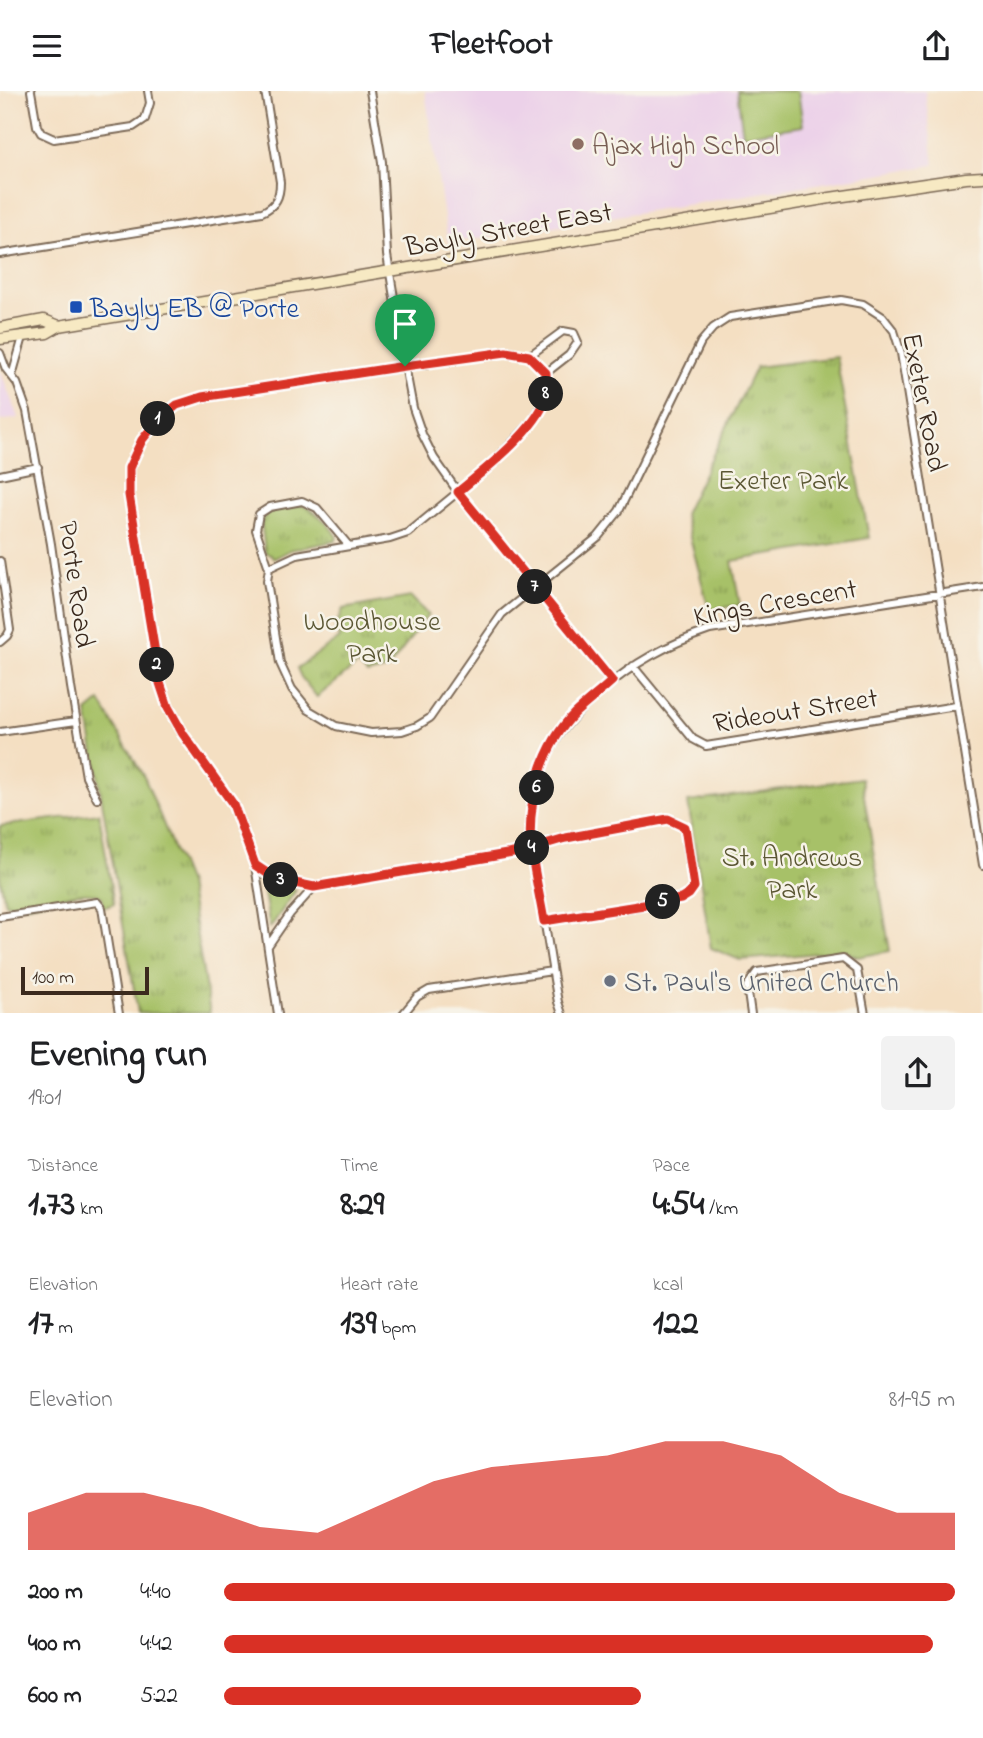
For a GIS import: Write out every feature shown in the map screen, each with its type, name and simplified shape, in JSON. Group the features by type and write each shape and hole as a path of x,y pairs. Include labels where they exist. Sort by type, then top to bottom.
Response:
{"main road":[{"name":"Bayly Street East","path":"966,177 983,170"},
{"name":"Bayly Street East","path":"0,339 47,333 59,326 817,199 966,177 983,177"},
{"name":"Bayly Street East","path":"0,328 44,320 59,326"}],"street":[{"path":"31,91 37,126 41,133 54,139 133,127 145,119 149,103 148,91"},
{"path":"0,254 262,212 271,208 277,202 280,182 265,91"},
{"path":"370,91 382,162 390,271 413,408 422,434 434,458 458,492 612,681"},
{"name":"Exeter Road","path":"349,546 317,508 303,501 270,507 259,514 256,530 269,568 267,581 280,663 292,689 309,710 322,719 336,726 371,733 402,731 430,718 502,614 598,537 619,511 701,342 713,328 730,317 841,300 863,304 883,317 894,331 901,353 983,865"},
{"path":"0,322 0,328"},
{"path":"529,356 564,331 574,333 578,342 569,355 546,373"},
{"path":"12,376 23,337"},
{"path":"269,568 297,555 390,539 408,533 491,465 533,421 545,400 546,373 529,356 506,352 202,397 177,405 158,420 142,440 129,468 129,495 160,683 168,707 183,734 233,804 255,865 278,1013"},
{"name":"Porte Road","path":"0,353 6,369 17,383 27,411 86,777 97,799"},
{"path":"0,475 38,467"},
{"path":"0,561 10,629 0,642"},
{"name":"Kings Crescent","path":"562,1013 531,848 531,811 540,770 574,714 633,666 673,643 710,630 983,587"},
{"name":"Rideout Street","path":"633,666 692,739 706,746 956,706"},
{"path":"0,732 76,721"},
{"path":"255,865 276,879 314,887 531,848 566,838 668,819 685,827 694,887 689,894 681,899 544,921"},
{"path":"268,946 290,914 314,887"},
{"path":"0,907 1,917 97,902 102,908 119,1013"},
{"path":"751,1013 747,986 757,972 843,959 857,969 865,1013"},
{"path":"402,1013 416,997 429,990 552,971"}],"shaded area":[{"name":"Ajax High School","path":"425,91 925,91 934,165 448,243"},
{"path":"0,371 5,383 18,418 0,421"}],"green space":[{"path":"737,91 798,91 803,126 743,135"},
{"name":"Exeter Park","path":"836,357 869,538 732,561 740,605 709,610 684,514 756,367"},
{"path":"302,505 327,523 337,538 335,541 290,550 275,558 265,552 261,520 268,512"},
{"name":"Woodhouse Park","path":"411,597 428,615 388,669 367,674 358,664 317,697 297,668 340,638 335,628 343,609"},
{"path":"100,701 145,779 188,884 210,1013 138,1013 87,712"},
{"name":"St. Andrews Park","path":"861,778 890,951 858,957 842,951 740,960 711,948 688,802"},
{"path":"99,813 114,904 102,908 102,897 91,893 79,893 26,905 5,903 0,878 0,826"},
{"path":"264,877 273,883 296,890 270,928 262,881"}],"place":[{"name":"Ajax High School","path":"578,144"},
{"name":"Bayly EB @ Porte","path":"76,307"},
{"name":"St. Paul's United Church","path":"610,981"}],"route":[{"path":"405,366 202,397 177,405 158,420 142,440 129,468 129,495 148,619 160,683 168,707 183,734 233,804 255,865 276,879 314,887 519,852 523,851 531,848 551,842 566,838 668,819 685,827 694,887 681,899 544,921 531,848 531,811 540,770 559,733 574,714 612,681 458,492 491,465 533,421 545,400 546,373 529,356 506,352 405,366"}]}
